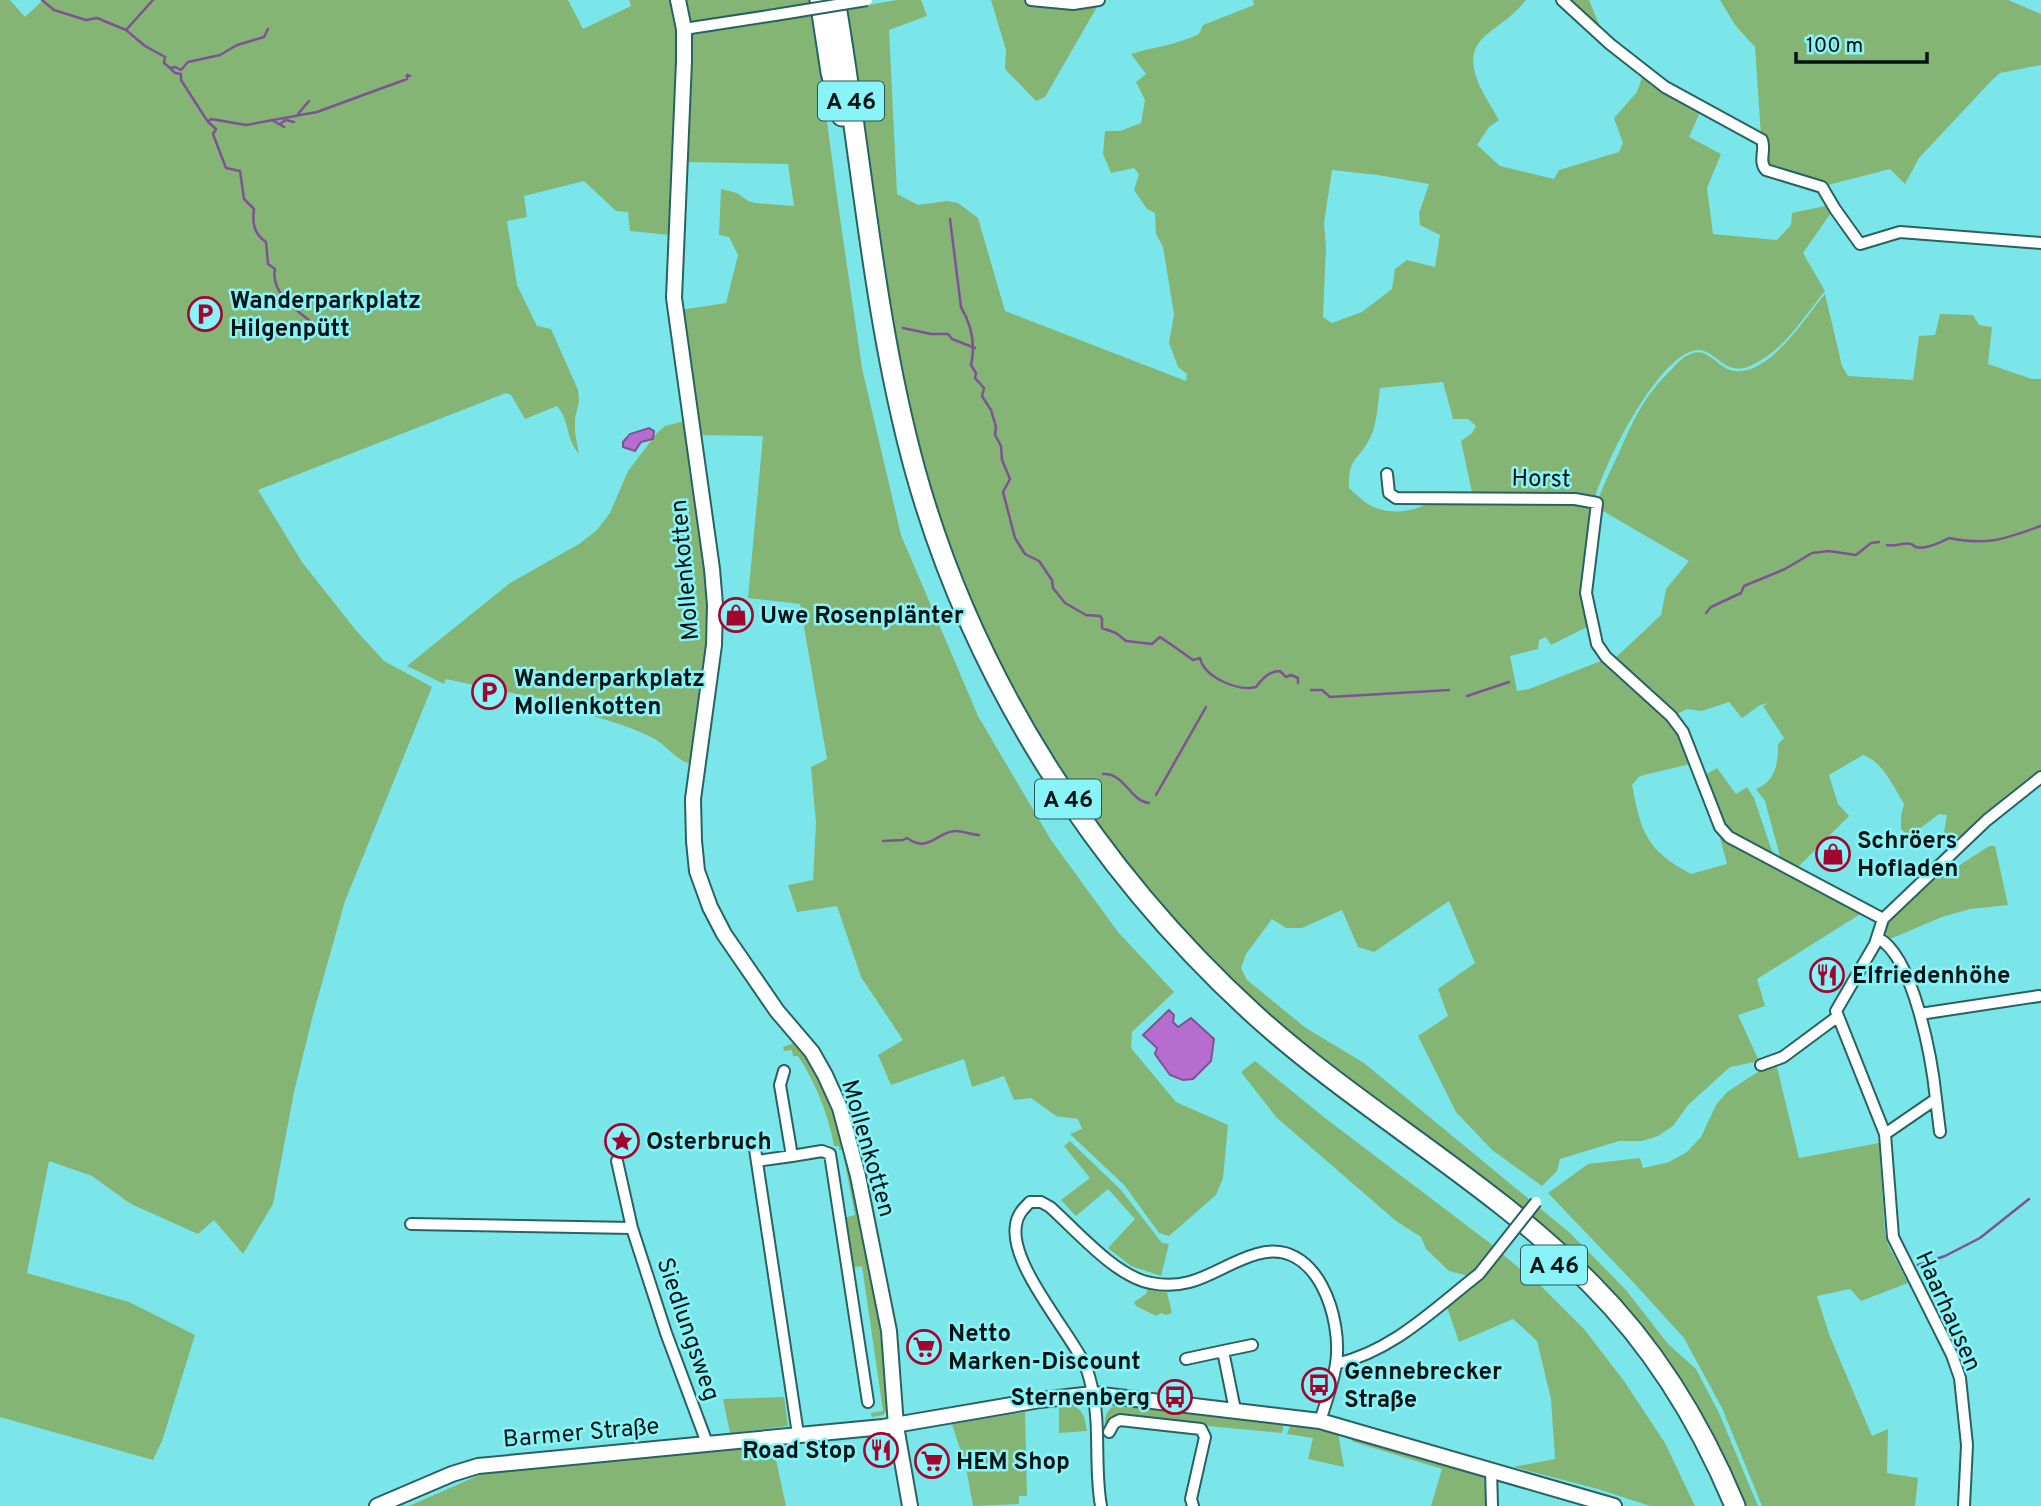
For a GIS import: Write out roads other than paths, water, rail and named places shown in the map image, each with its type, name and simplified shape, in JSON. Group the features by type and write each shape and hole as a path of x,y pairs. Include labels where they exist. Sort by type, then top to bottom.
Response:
{"highway":[{"name":"A 46","path":"820,0 831,72 854,169 876,324 900,445 922,521 950,597 986,677 1018,738 1061,807 1106,869 1168,944 1226,1004 1284,1056 1508,1226 1554,1264 1598,1309 1637,1355 1668,1400 1700,1456 1722,1506"},
{"name":"A 46","path":"835,0 887,342 915,470 954,585 992,668 1028,736 1059,786 1121,873 1149,908 1203,966 1292,1046 1342,1087 1532,1230 1594,1287 1645,1347 1678,1395 1708,1446 1735,1506"}],"main road":[{"name":"Mollenkotten","path":"678,0 684,29 674,298 712,569 715,618 714,645 693,801 698,871 710,907 724,934 777,1011 812,1052 840,1108 858,1176 889,1331 896,1426 910,1506"},
{"path":"798,1434 896,1426 1040,1400 1093,1394 1320,1421 1614,1506"},
{"name":"Barmer Straße","path":"377,1506 478,1465 798,1434"}],"street":[{"path":"684,29 867,0"},
{"path":"1031,0 1073,4 1099,0"},
{"path":"1562,0 1609,44 1665,87 1762,140 1763,167 1766,170 1822,187 1860,244 1900,232 2041,243"},
{"name":"Horst","path":"1387,474 1389,493 1396,498 1575,499 1597,503 1586,593 1588,614 1597,644 1606,657 1671,716 1683,732 1720,827 1729,837 1883,919"},
{"path":"1761,1065 1791,1052 1837,1017 1838,1006 1878,938 1883,919 1987,820 2041,777"},
{"path":"1878,938 1891,948 1908,980 1920,1014 1932,1065 1940,1132"},
{"path":"1920,1014 2039,996"},
{"name":"Haarhausen","path":"1837,1017 1885,1133 1893,1237 1952,1355 1960,1378 1967,1445 1964,1506"},
{"path":"784,1071 780,1085 792,1156"},
{"path":"1885,1133 1936,1098"},
{"path":"755,1149 798,1434"},
{"path":"757,1161 822,1151 830,1154 868,1402"},
{"name":"Siedlungsweg","path":"617,1161 632,1228 666,1333 707,1444"},
{"path":"1336,1364 1379,1350 1479,1274 1539,1198"},
{"path":"1101,1506 1093,1394 1085,1364 1047,1305 1019,1249 1015,1234 1020,1212 1030,1202 1041,1202 1050,1207 1112,1265 1149,1283 1168,1285 1194,1281 1258,1253 1281,1252 1297,1259 1314,1273 1331,1307 1336,1328 1336,1364 1320,1421"},
{"path":"411,1224 632,1228"},
{"path":"1186,1359 1252,1345"},
{"path":"1223,1352 1235,1410"},
{"path":"1109,1432 1119,1420 1200,1429 1205,1437 1191,1499 1192,1506"},
{"path":"1491,1470 1492,1506"}],"waterway":[{"path":"42,0 54,10 86,20 97,18 126,30 145,46 165,57 164,63 170,68 181,70 188,62 220,55 237,45 264,37 268,29"},
{"path":"126,30 153,0"},
{"path":"170,68 181,74 181,80 208,122 211,119 246,125 317,112 410,76"},
{"path":"298,114 309,101"},
{"path":"272,120 284,127"},
{"path":"280,124 286,120 294,122"},
{"path":"208,122 216,129 213,134 226,168 240,171 244,199 254,209 255,228 266,242 268,264 275,269 278,290 293,307 329,337"},
{"path":"950,219 961,307 972,335 971,365 976,373 975,378 984,388 982,396 991,410 996,427 995,435 1001,446 1002,460 1010,479 1003,492 1015,538 1025,554 1039,561 1052,580 1053,588 1065,603 1086,615 1100,616 1102,628 1116,633 1126,641 1152,644 1160,637 1193,660 1200,658 1208,671 1231,685 1256,687 1263,678 1276,671 1286,677 1291,675 1298,678 1298,683"},
{"path":"903,328 931,334 948,334 952,339 975,348"},
{"path":"1887,545 1912,544 1915,547 1924,547 1949,538 1986,541 2006,538 2041,526"},
{"path":"1706,613 1711,607 1741,593 1744,586 1785,569 1812,553 1829,551 1856,555 1871,543 1879,542"},
{"path":"1467,696 1509,682"},
{"path":"1311,690 1322,690 1330,697 1449,690"},
{"path":"1156,795 1206,707"},
{"path":"1103,774 1116,777 1142,801 1149,803"},
{"path":"883,841 907,838 921,844 956,831 979,835"},
{"path":"1918,1265 1945,1256 1980,1238 2029,1199"}],"place":[{"name":"Wanderparkplatz Hilgenpütt","path":"205,314"},
{"name":"Uwe Rosenplänter","path":"736,615"},
{"name":"Wanderparkplatz Mollenkotten","path":"489,692"},
{"name":"Schröers Hofladen","path":"1833,854"},
{"name":"Elfriedenhöhe","path":"1827,975"},
{"name":"Osterbruch","path":"622,1141"},
{"name":"Netto Marken-Discount","path":"924,1347"},
{"name":"Gennebrecker Straße","path":"1319,1385"},
{"name":"Sternenberg","path":"1175,1397"},
{"name":"Road Stop","path":"881,1450"},
{"name":"HEM Shop","path":"932,1461"}]}
